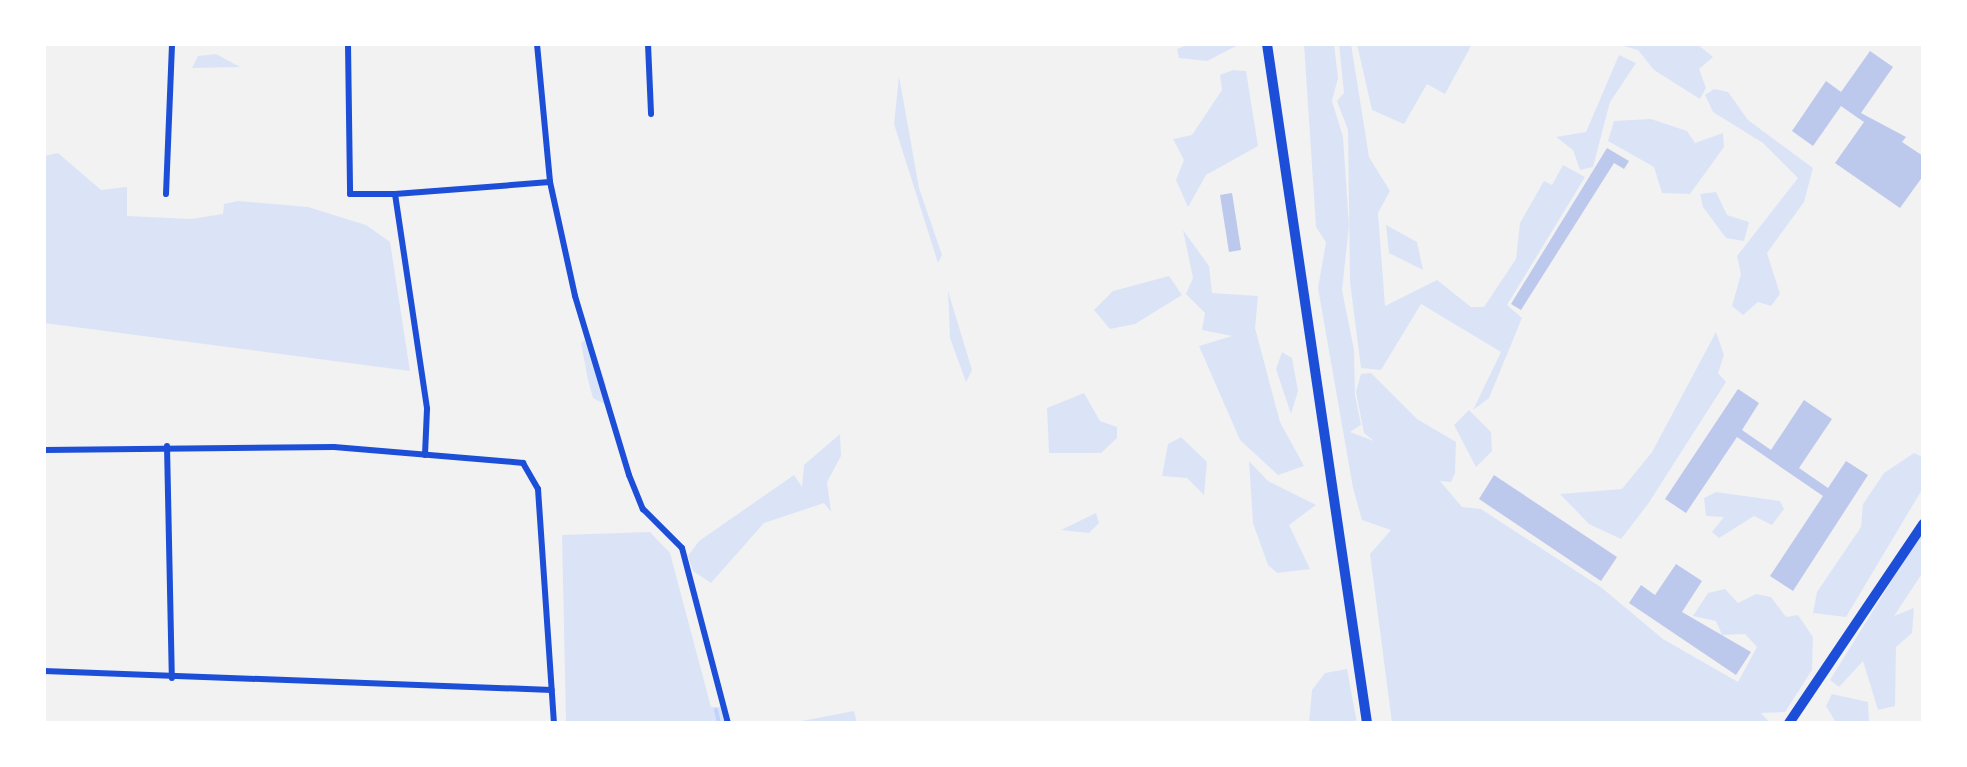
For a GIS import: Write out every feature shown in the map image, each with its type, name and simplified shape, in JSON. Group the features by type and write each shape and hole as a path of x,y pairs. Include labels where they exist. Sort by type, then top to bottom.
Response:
{"main road":[{"path":"1267,44 1367,723"},
{"path":"1789,723 1923,524"}],"street":[{"path":"166,194 172,44"},
{"path":"348,44 350,194 395,194 550,182"},
{"path":"537,44 550,182 575,296 629,475 643,509 682,548 699,595 728,723"},
{"path":"648,44 651,114"},
{"path":"395,194 427,409 425,455"},
{"path":"167,446 172,678"},
{"path":"44,450 167,446 508,458 534,474 554,723"},
{"path":"44,671 552,690"}],"shaded area":[{"path":"1190,44 1240,44 1207,61 1179,58 1177,49"},
{"path":"1304,44 1334,44 1338,78 1332,101 1343,137 1349,226 1342,290 1354,350 1355,395 1361,425 1350,432 1374,441 1364,433 1356,392 1361,374 1371,373 1417,419 1456,442 1455,473 1451,482 1440,481 1462,507 1481,509 1602,588 1663,639 1738,682 1757,647 1745,634 1722,635 1716,621 1693,616 1708,593 1725,589 1738,603 1756,594 1771,597 1786,617 1798,615 1813,637 1812,670 1785,712 1761,713 1770,723 1392,723 1370,554 1391,530 1362,520 1353,488 1318,288 1326,242 1316,227"},
{"path":"1339,44 1351,44 1369,157 1390,191 1378,213 1385,306 1437,280 1471,307 1484,307 1516,259 1520,223 1544,181 1552,185 1563,165 1585,177 1507,305 1522,318 1489,398 1473,410 1501,352 1421,304 1381,370 1361,368 1350,282 1348,130 1337,101 1344,93"},
{"path":"1357,44 1472,44 1445,94 1427,84 1404,124 1372,110"},
{"path":"1617,44 1697,44 1713,57 1699,69 1706,88 1700,99 1654,70 1638,50"},
{"path":"216,54 240,67 192,68 198,56"},
{"path":"1619,55 1636,63 1610,102 1593,167 1580,170 1573,150 1556,137 1586,132"},
{"path":"1233,70 1246,71 1258,146 1206,175 1188,207 1176,180 1184,160 1173,139 1192,135 1222,90 1220,75"},
{"path":"899,76 919,188 942,255 938,263 894,124"},
{"path":"1714,89 1728,92 1748,120 1813,168 1804,202 1767,253 1780,294 1771,306 1758,302 1743,315 1732,306 1741,274 1737,256 1798,178 1763,143 1713,112 1705,95"},
{"path":"1651,119 1687,131 1695,143 1723,133 1724,147 1690,194 1662,193 1654,167 1608,141 1614,121"},
{"path":"58,153 101,190 127,187 127,216 191,219 223,214 224,204 238,201 308,207 366,225 390,242 410,371 44,323 44,156"},
{"path":"1716,192 1727,215 1749,222 1744,241 1726,238 1703,207 1700,194"},
{"path":"1386,225 1417,242 1423,270 1389,253"},
{"path":"1183,230 1209,266 1212,293 1258,296 1255,328 1280,422 1304,466 1278,475 1240,440 1199,346 1232,336 1202,330 1205,313 1186,294 1193,278"},
{"path":"1169,276 1182,295 1135,324 1110,329 1094,310 1113,291"},
{"path":"948,291 972,370 966,382 950,338"},
{"path":"1716,332 1724,355 1718,373 1726,382 1648,504 1621,539 1589,524 1560,494 1622,489 1652,452"},
{"path":"590,336 606,385 606,405 593,398 588,380 581,343"},
{"path":"1282,352 1292,358 1298,391 1291,414 1276,369"},
{"path":"1084,393 1100,421 1117,427 1117,438 1101,453 1049,453 1047,408"},
{"path":"1469,410 1491,432 1492,451 1476,467 1454,425"},
{"path":"840,434 841,456 827,482 831,512 824,503 764,523 711,583 693,571 688,556 699,541 794,475 802,487 804,465"},
{"path":"1181,437 1207,462 1204,495 1187,478 1162,476 1168,444"},
{"path":"1914,453 1923,457 1923,488 1846,617 1813,613 1817,592 1861,527 1863,504 1884,473"},
{"path":"1249,461 1268,481 1316,505 1289,525 1310,569 1277,573 1268,565 1253,523"},
{"path":"1716,492 1780,501 1784,509 1772,525 1754,516 1719,538 1712,532 1724,517 1706,516 1704,498"},
{"path":"1096,513 1099,523 1089,533 1061,530"},
{"path":"1923,530 1923,572 1894,616 1914,608 1912,633 1896,647 1895,706 1878,710 1863,661 1839,687 1830,680"},
{"path":"650,532 670,553 711,707 722,707 726,723 566,723 562,535"},
{"path":"1347,669 1357,723 1309,723 1312,690 1325,673"},
{"path":"1832,694 1868,702 1869,722 1835,721 1826,706"},
{"path":"854,711 857,723 796,723 796,722"}],"building":[{"path":"1870,51 1893,67 1861,113 1906,137 1902,142 1923,156 1923,176 1900,208 1835,163 1864,122 1841,106 1813,146 1792,131 1826,81 1841,92"},
{"path":"1607,148 1629,161 1624,169 1614,163 1521,310 1511,304"},
{"path":"1232,193 1241,250 1229,252 1220,195"},
{"path":"1738,389 1759,403 1742,430 1771,450 1804,400 1832,419 1799,468 1828,488 1846,461 1868,475 1793,591 1770,576 1823,496 1737,437 1686,513 1665,499"},
{"path":"1494,475 1617,557 1601,581 1479,499"},
{"path":"1676,564 1702,581 1682,612 1751,652 1736,675 1629,603 1641,585 1655,595"}],"waterway":[{"path":"716,710 719,723"}]}
